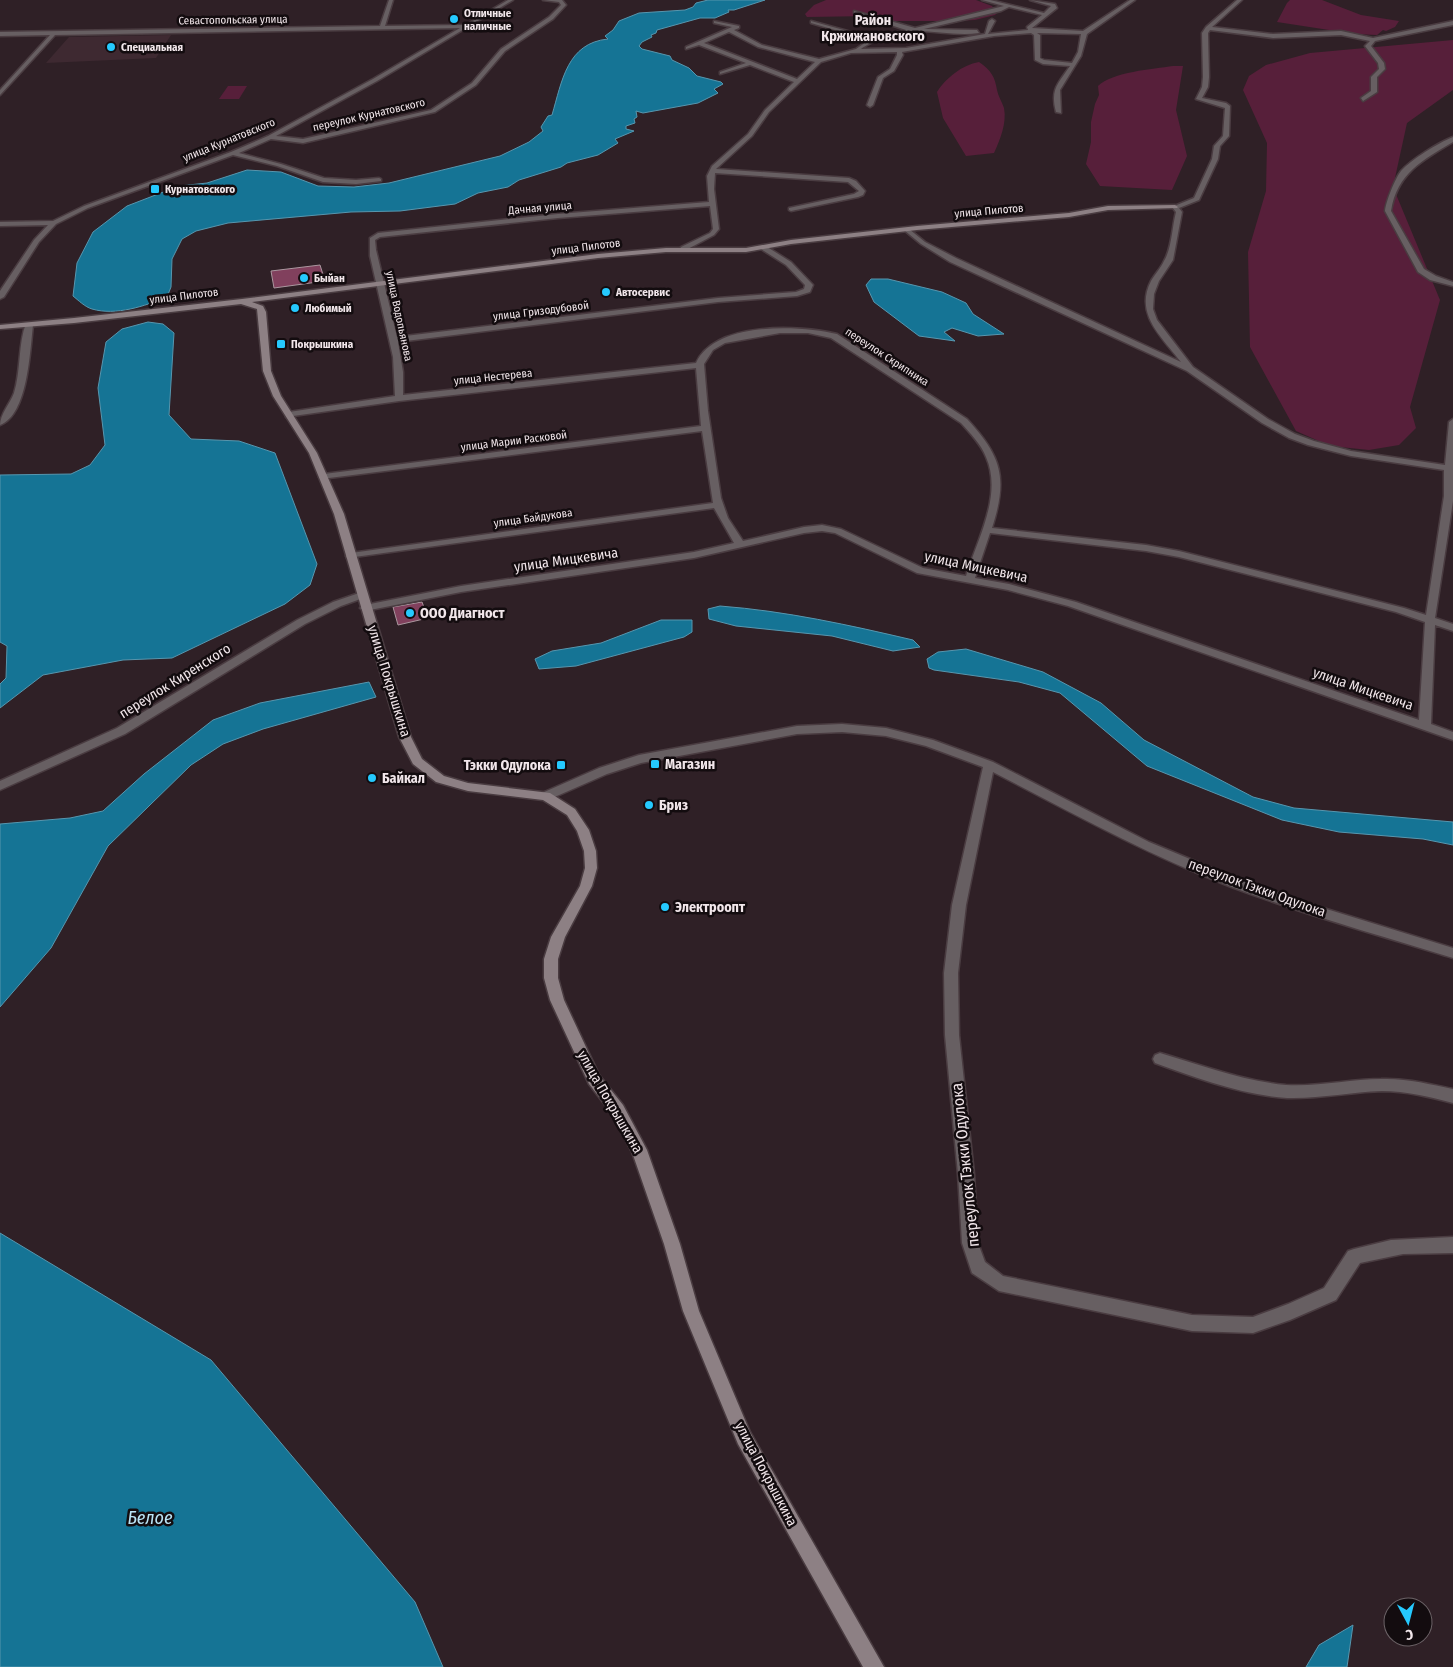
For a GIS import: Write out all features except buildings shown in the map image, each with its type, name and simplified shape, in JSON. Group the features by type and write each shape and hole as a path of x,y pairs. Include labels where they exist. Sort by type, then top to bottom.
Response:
{"street":[{"path":"382,27 391,0"},
{"name":"улица Курнатовского","path":"0,297 36,241 54,223 109,198 232,153 270,136 375,80 511,0"},
{"name":"переулок Курнатовского","path":"270,136 303,141 433,111 474,84 503,50 557,13 564,5 560,1 545,0"},
{"path":"984,0 1046,16"},
{"path":"1032,0 1054,5 1054,8 1046,16 1029,28 1037,35 1037,56 1039,60 1074,65"},
{"path":"684,249 712,234 716,229 712,204 712,171 714,167 750,134 767,110 818,61 858,50 899,51 938,46 994,34 1033,31 1084,33 1133,0"},
{"path":"1190,369 1153,320 1149,309 1150,294 1155,281 1169,260 1179,212 1175,207 1196,200 1215,159 1217,146 1226,136 1228,107 1224,104 1199,99 1205,87 1206,76 1204,38 1208,28 1240,0"},
{"path":"858,50 860,46 872,40 999,10 1008,6"},
{"path":"856,12 913,30 994,34"},
{"path":"986,33 992,21"},
{"path":"688,48 737,27 716,22"},
{"path":"814,22 872,40"},
{"path":"1208,28 1273,36 1341,33 1373,40 1453,23"},
{"name":"Севастопольская улица","path":"0,34 466,26"},
{"path":"731,31 760,46 818,61"},
{"path":"0,93 54,33"},
{"path":"1059,112 1055,95 1056,88 1074,65 1081,52 1084,33"},
{"path":"1362,99 1374,92 1374,77 1382,69 1381,63 1368,46 1373,40"},
{"path":"699,43 748,64 798,82"},
{"path":"870,105 881,77 894,67 900,55 899,51"},
{"path":"722,73 748,64"},
{"path":"1453,139 1423,157 1403,173 1389,204 1388,211 1420,270 1434,278 1453,284"},
{"path":"232,153 279,164 323,180 337,183 379,180"},
{"path":"712,171 849,180 854,182 862,191 861,194 856,196 791,209"},
{"name":"Дачная улица","path":"372,239 378,235 391,232 712,204"},
{"name":"улица Пилотов","path":"0,327 101,318 221,302 244,302 598,256 684,249 728,251 906,230 1068,215 1108,208 1175,207"},
{"path":"0,224 54,223"},
{"path":"906,230 923,243 953,260 1190,369 1214,383 1253,414 1276,428 1312,444 1328,449 1451,469"},
{"name":"улица Водопьянова","path":"372,239 371,246 381,284 398,370 399,398"},
{"name":"улица Гризодубовой","path":"392,340 727,299 796,294 806,290 809,284 801,274 776,253 764,247"},
{"name":"улица Покрышкина","path":"244,302 260,308 262,312 267,371 277,396 313,453 339,514 405,737 417,761 440,779 459,784 546,796 571,812 583,830 590,850 591,868 586,886 558,937 550,959 551,978 557,1000 594,1079 618,1110 639,1150 672,1244 692,1312 744,1438 874,1667"},
{"path":"0,422 10,413 19,390 29,325"},
{"name":"переулок Скрипника","path":"700,365 708,350 716,343 734,338 806,330 834,336 964,421 981,440 993,460 997,482 986,530 977,551 970,578"},
{"path":"700,365 706,428 718,506 740,544"},
{"name":"улица Нестерева","path":"289,414 399,398 700,365"},
{"path":"1425,725 1430,620 1451,495 1453,422"},
{"name":"улица Марии Расковой","path":"324,477 706,428"},
{"name":"улица Байдукова","path":"351,556 718,506"},
{"name":"улица Мицкевича","path":"366,608 461,589 694,555 804,530 822,528 838,531 921,571 970,578 1072,604 1453,736"},
{"path":"986,530 1179,554 1391,608 1453,628"},
{"name":"переулок Киренского","path":"0,786 121,731 301,622 337,604 362,595"},
{"name":"переулок Тэкки Одулока","path":"546,796 603,771 639,759 797,730 842,728 886,732 929,743 989,765 1145,844 1233,882 1304,907 1453,953"},
{"name":"переулок Тэкки Одулока","path":"989,765 959,905 951,973 952,1035 966,1174 970,1243 978,1267 999,1283 1192,1322 1253,1325 1290,1312 1330,1294 1354,1257 1374,1250 1398,1246 1453,1245"},
{"path":"1160,1060 1251,1085 1283,1091 1308,1092 1383,1084 1419,1088 1453,1096"}],"shaded area":[{"path":"826,0 976,0 992,6 997,13 975,20 953,21 892,21 872,16 807,17 805,14 814,5"},
{"path":"1290,0 1322,0 1361,15 1399,21 1395,27 1386,31 1383,30 1377,35 1355,34 1277,22"},
{"name":"Специальная","path":"171,35 156,58 46,63 69,37"},
{"path":"1453,40 1453,90 1407,123 1393,187 1440,300 1410,407 1416,428 1399,445 1369,450 1330,446 1296,431 1250,347 1248,252 1266,191 1267,143 1243,90 1249,76 1266,65 1310,53"},
{"path":"979,62 987,68 994,78 1004,108 1004,125 994,153 966,156 943,118 937,92 955,73"},
{"path":"1183,66 1176,110 1187,156 1172,190 1100,186 1086,164 1091,142 1091,122 1099,95 1098,86 1104,81 1123,74"},
{"path":"228,86 247,86 239,99 219,99"}],"water":[{"path":"708,0 765,0 734,10 728,10 729,12 715,18 700,18 657,30 656,33 651,35 652,37 642,42 639,46 642,49 670,56 672,60 689,68 697,76 721,82 723,84 714,89 718,93 698,103 643,113 636,111 635,123 626,126 626,129 634,131 615,139 618,143 598,155 567,163 561,167 519,180 508,187 478,193 455,204 400,211 351,212 228,223 196,231 182,239 172,259 171,287 167,297 140,307 120,311 101,311 89,308 73,296 77,263 93,232 127,206 179,186 207,183 247,170 281,172 318,186 354,187 389,183 500,156 529,142 543,131 541,127 548,116 552,115 568,66 583,48 594,42 608,39 605,36 613,30 619,21 639,13 685,10 693,7 696,3"},
{"path":"871,279 888,279 942,292 966,303 973,314 1004,334 978,336 952,328 944,332 955,341 919,336 874,302 866,285"},
{"path":"148,322 163,324 174,333 169,415 191,439 239,441 275,453 317,564 310,585 285,604 172,658 123,660 43,675 0,708 0,684 6,678 7,646 0,642 0,475 71,474 90,465 105,445 98,388 106,342 122,329"},
{"path":"720,606 769,611 841,624 913,640 920,647 893,651 832,636 736,626 709,619 708,609"},
{"path":"661,620 692,620 692,632 684,637 576,666 539,669 535,659 552,651 601,643"},
{"path":"966,649 1043,672 1101,703 1144,740 1253,797 1294,808 1453,822 1453,845 1423,839 1339,832 1282,820 1147,766 1060,693 1019,682 929,668 927,659 938,652"},
{"path":"369,682 376,697 263,729 223,744 191,765 108,846 51,948 0,1007 0,824 70,818 103,811 144,774 213,720 260,703"},
{"name":"Белое","path":"0,1233 211,1360 415,1602 443,1667 0,1667"},
{"path":"1353,1625 1347,1667 1306,1667 1319,1645"}],"place":[{"name":"Отличные наличные","path":"454,19"},
{"name":"Специальная","path":"111,47"},
{"name":"Курнатовского","path":"155,189"},
{"name":"Быйан","path":"304,278"},
{"name":"Автосервис","path":"606,292"},
{"name":"Любимый","path":"295,308"},
{"name":"Покрышкина","path":"281,344"},
{"name":"ООО Диагност","path":"410,613"},
{"name":"Магазин","path":"655,764"},
{"name":"Тэкки Одулока","path":"561,765"},
{"name":"Байкал","path":"372,778"},
{"name":"Бриз","path":"649,805"},
{"name":"Электроопт","path":"665,907"}],"district":[{"name":"Район Кржижановского","path":"873,28"}]}
